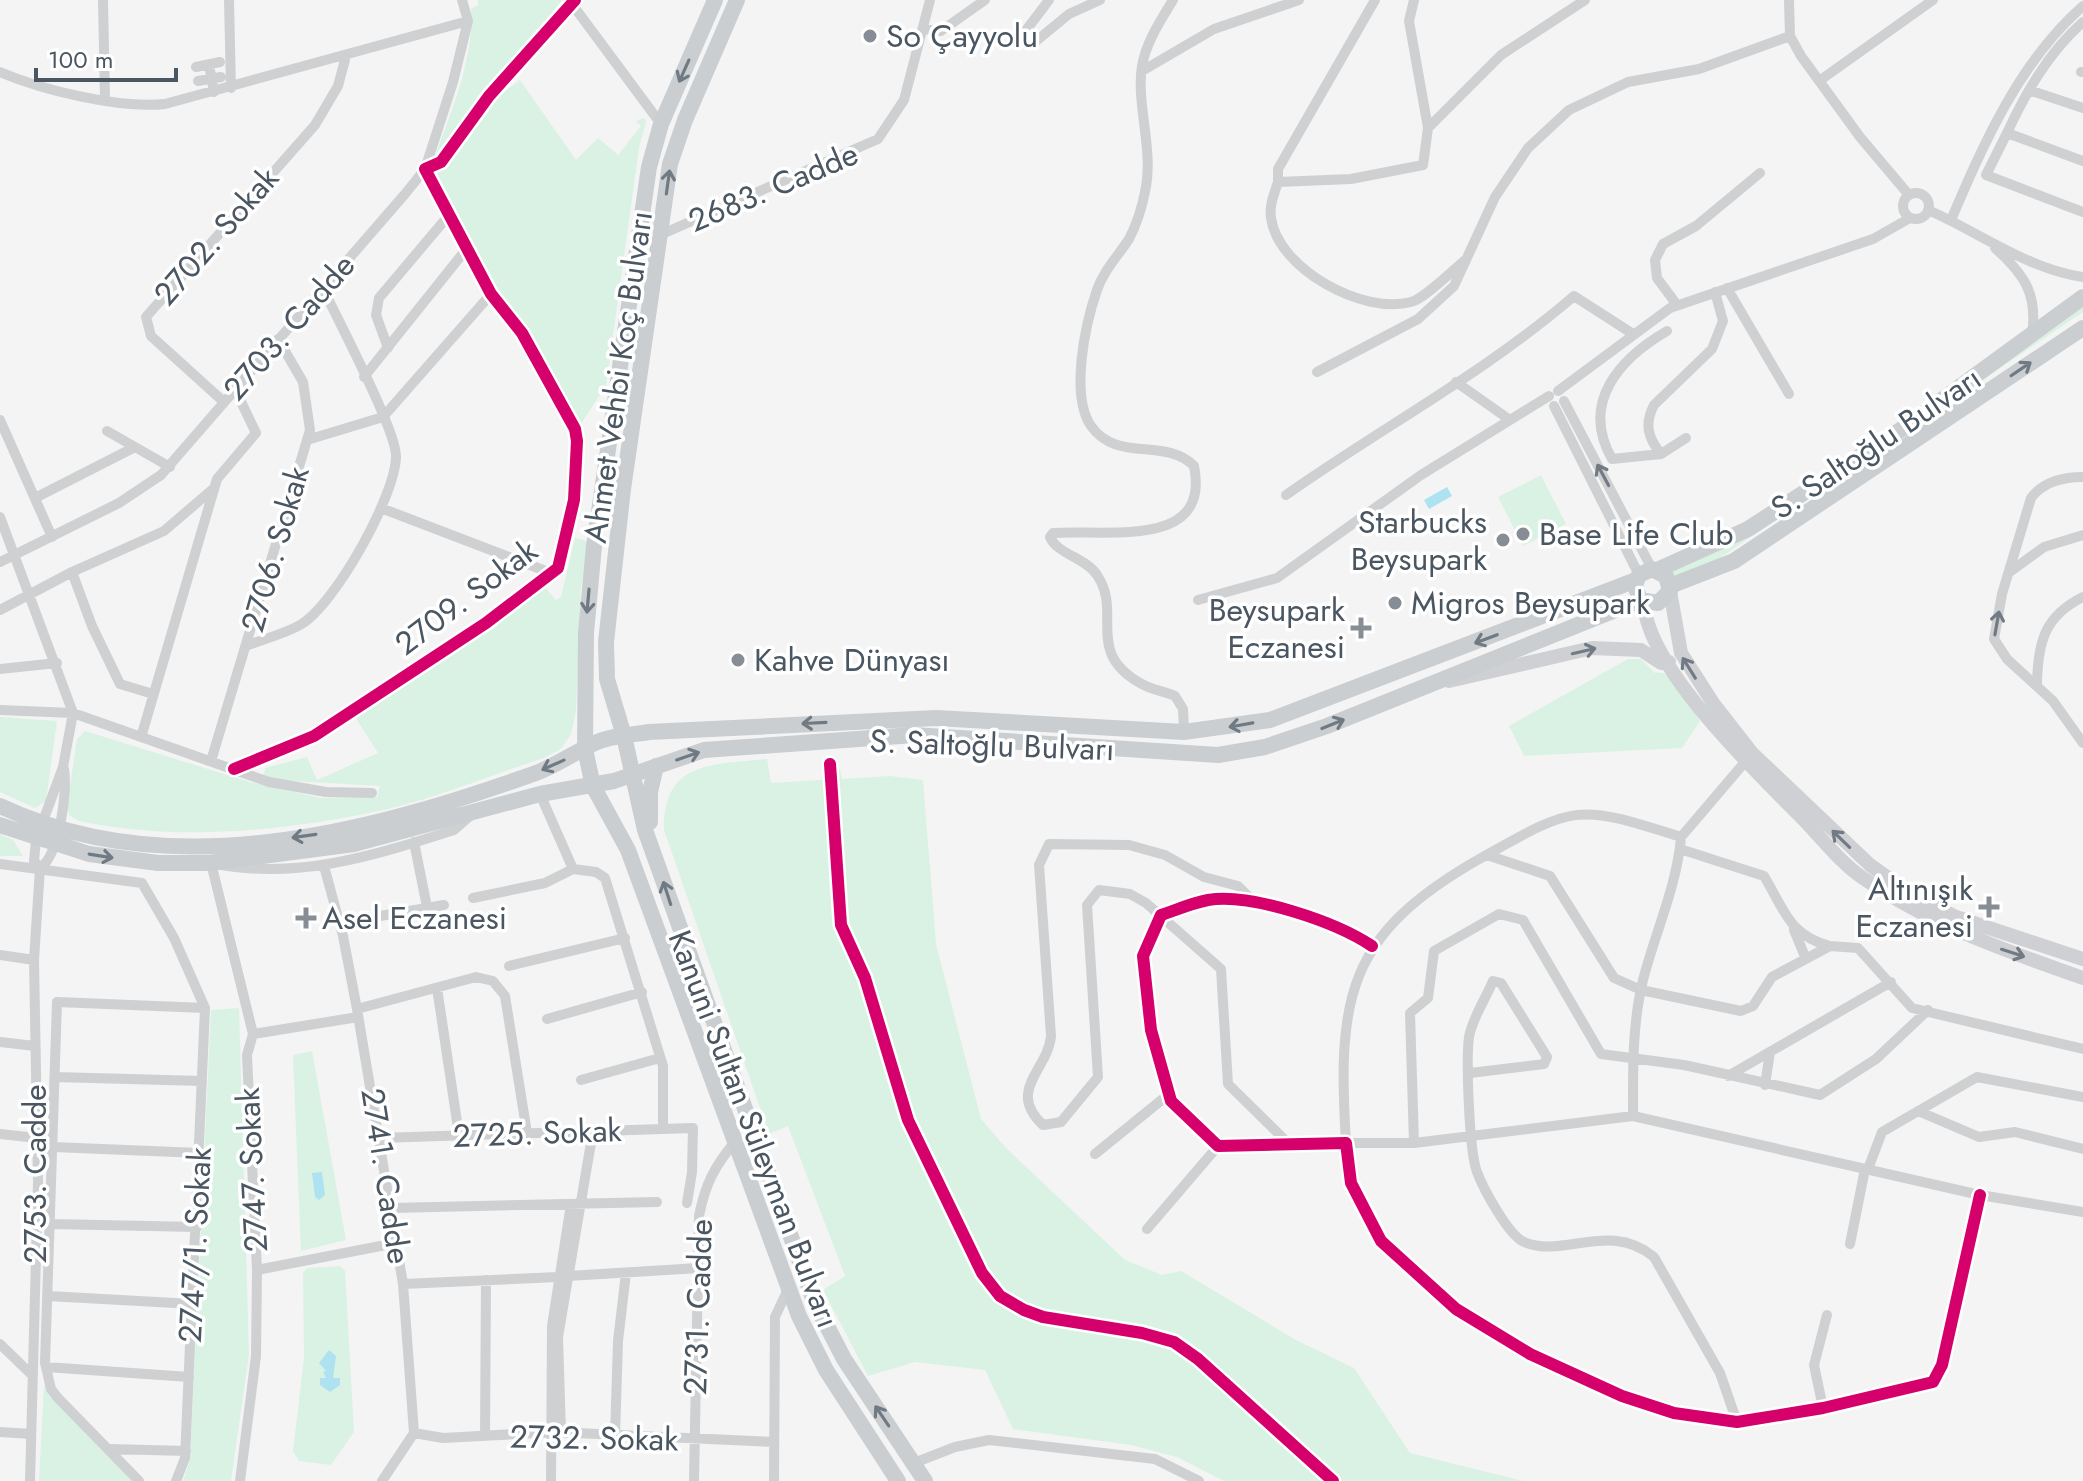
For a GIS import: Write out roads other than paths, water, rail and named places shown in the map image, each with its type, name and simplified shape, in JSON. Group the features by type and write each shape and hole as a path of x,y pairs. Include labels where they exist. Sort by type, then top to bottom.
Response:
{"main road":[{"name":"Ahmet Vehbi Koç Bulvarı","path":"588,767 585,749 590,577 641,215 651,156 661,124 715,0"},
{"name":"Ahmet Vehbi Koç Bulvarı","path":"629,757 608,689 606,642 623,489 674,151 737,0"},
{"name":"S. Saltoğlu Bulvarı","path":"0,806 48,835 174,847 318,834 395,817 537,772 585,749 624,736 936,718 1184,732 1270,720 1646,574 1748,529 1902,429 2083,297"},
{"name":"S. Saltoğlu Bulvarı","path":"0,825 48,835 141,862 211,863 343,846 471,815 540,794 633,776 704,750 914,735 1218,755 1265,747 1315,731 1642,601 1658,603 1670,589 1734,561 2083,328"},
{"path":"1642,601 1636,591 1646,574 1666,576 1670,589"},
{"name":"Kanuni Sultan Süleyman Bulvarı","path":"629,757 651,848 814,1301 844,1359 925,1481"},
{"path":"651,848 649,808 656,766"},
{"name":"Kanuni Sultan Süleyman Bulvarı","path":"588,767 593,786 628,850 788,1289 826,1370 898,1481"}],"street":[{"path":"103,0 105,99"},
{"path":"229,0 231,88"},
{"path":"0,72 105,99 154,105 231,88 468,21 462,0"},
{"name":"2683. Cadde","path":"660,235 878,139 904,100 930,0"},
{"path":"923,29 941,31 985,0"},
{"path":"1049,0 1024,33 1028,42 1035,42 1069,14 1100,0"},
{"path":"1173,0 1146,50 1142,71 1146,184 1129,238 1111,262 1097,291 1080,371 1080,401 1090,424 1103,441 1121,447 1177,453 1194,466 1198,488 1192,508 1172,524 1153,530 1053,533 1050,537 1056,545 1084,560 1098,576 1104,588 1105,639 1113,657 1123,672 1144,686 1175,696 1183,709 1184,732"},
{"path":"1142,71 1214,29 1299,0"},
{"path":"1375,0 1278,169 1271,207 1276,234 1328,289 1368,303 1412,302 1466,260"},
{"path":"1278,182 1351,179 1423,165 1428,128 1409,21 1414,0"},
{"path":"1428,128 1501,55 1585,0"},
{"path":"1789,0 1790,36 1819,81 1909,195"},
{"path":"1819,81 1933,0"},
{"path":"425,169 441,162 489,96 574,2 661,124"},
{"path":"1951,220 1984,144 2035,57 2055,31 2083,6"},
{"name":"2703. Cadde","path":"0,562 130,497 170,467 425,169 468,21"},
{"path":"2083,22 2060,42 2029,90 1986,175 2083,212"},
{"path":"1317,372 1418,319 1454,286 1495,197 1528,148 1569,110 1628,82 1699,69 1790,36"},
{"name":"2702. Sokak","path":"224,402 151,336 146,317 315,125 338,86 346,56"},
{"path":"196,67 215,63 214,92"},
{"path":"198,81 216,78"},
{"path":"2029,90 2083,108"},
{"path":"2007,133 2083,161"},
{"name":"2709. Sokak","path":"234,769 314,736 486,623 558,568 574,500 575,429 522,333 491,294 425,169"},
{"path":"1677,305 1657,278 1655,260 1663,244 1696,226 1760,173"},
{"path":"1198,600 1277,578 1421,475 1510,420 1570,391 1573,381 1633,334 1677,305 1873,239 1910,218 1919,218 1928,210 1928,201 1922,194 1909,195"},
{"path":"1909,195 1903,209 1910,218"},
{"path":"1928,210 2061,274 2083,277"},
{"path":"388,348 376,315 379,298 449,215"},
{"path":"1985,239 2020,271 2029,285 2033,300 2032,335"},
{"path":"364,377 468,247"},
{"path":"248,645 302,625 345,575 381,508 397,457 383,417 323,288"},
{"path":"1727,288 1789,394"},
{"path":"1661,454 1648,435 1648,417 1654,405 1712,349 1723,321 1715,292"},
{"path":"307,440 383,417 491,294"},
{"path":"1286,495 1520,343 1574,296 1633,334"},
{"path":"1667,331 1637,348 1613,375 1602,403 1601,440 1612,459 1661,454 1686,438"},
{"name":"2706. Sokak","path":"211,761 310,430 303,382 278,339"},
{"path":"1456,382 1510,420"},
{"path":"142,734 217,479 256,433 235,389"},
{"path":"1556,398 1617,502 1646,574"},
{"path":"1556,398 1606,508 1646,574"},
{"path":"0,420 52,537"},
{"path":"107,431 170,467"},
{"path":"35,498 135,447"},
{"path":"2083,477 2056,481 2039,488 2031,498 1994,639 2007,659 2037,683 2083,743"},
{"path":"0,610 72,572 164,531 214,488"},
{"path":"1606,508 1617,502"},
{"path":"381,508 551,573"},
{"path":"0,517 32,595 73,713 48,835 47,863 40,868"},
{"path":"2009,573 2044,547 2083,535"},
{"path":"72,572 92,626 120,684 153,694"},
{"path":"1670,589 1683,659 1749,757 1900,887 1956,917 2083,959"},
{"path":"2037,683 2046,628 2056,614 2083,597"},
{"path":"1642,601 1645,617 1669,662 1749,757 1860,876 1962,935 2083,978"},
{"path":"1425,685 1474,678 1592,648 1641,650 1661,663 1669,662"},
{"path":"0,669 57,663"},
{"path":"0,710 73,713 298,789 372,793"},
{"path":"1633,1116 1633,1059 1641,990 1681,837 1749,757"},
{"path":"40,868 33,857 48,835 63,767"},
{"path":"540,794 573,869"},
{"path":"1681,837 1607,814 1578,813 1550,820 1487,855 1410,904 1372,946 1348,1008 1344,1041 1346,1143 1351,1183 1381,1241 1456,1309 1530,1354 1622,1396 1674,1413 1737,1422 1823,1408 1933,1382 1942,1365 1980,1195"},
{"path":"211,863 251,872 324,866 454,830 471,815"},
{"path":"414,842 427,907"},
{"path":"1257,905 1238,886 1204,877 1165,855 1129,845 1049,844 1039,865 1051,1036 1049,1052 1033,1071 1028,1099 1030,1113 1043,1125 1061,1122 1098,1077 1087,905 1099,890 1130,894 1161,915 1221,969 1228,1084 1289,1144"},
{"path":"1680,849 1764,876 1794,928 1806,959"},
{"path":"1487,855 1550,876 1614,978 1641,990 1741,1011 1753,1006 1772,977 1830,946"},
{"name":"2747. Sokak","path":"211,863 253,1034 247,1055 257,1270 256,1356 240,1481"},
{"path":"0,864 142,883 174,938 205,1008 57,1002 46,1367 51,1389 139,1481"},
{"name":"2741. Cadde","path":"324,866 358,1013 392,1208 403,1284 414,1433"},
{"name":"2753. Cadde","path":"30,1481 37,1138 34,960 40,868"},
{"path":"473,898 545,883 573,869 596,872 605,878 660,1058 663,1128"},
{"path":"1372,946 1347,929 1257,905 1210,900 1161,915 1143,956 1151,1030 1171,1101 1218,1146 1414,1143 1633,1116 1980,1195 2083,1212"},
{"path":"339,923 444,905"},
{"path":"1414,1143 1410,1013 1428,998 1434,951 1499,914 1523,920 1601,1054 1684,1065 1820,1095 1876,1059 1928,1010"},
{"path":"1794,928 1811,941 1858,948 1912,1008 2083,1049"},
{"path":"509,966 625,938"},
{"path":"0,955 34,960"},
{"path":"253,1034 358,1013 476,977 493,981 505,996 527,1133"},
{"path":"1470,1073 1544,1064 1547,1057 1501,983 1493,981 1469,1036 1470,1073 1472,1136 1476,1170 1513,1233 1525,1242 1610,1240 1638,1244 1654,1257 1720,1373 1737,1422"},
{"path":"1728,1076 1891,982"},
{"path":"437,988 459,1135"},
{"path":"547,1019 642,992"},
{"name":"2747/1. Sokak","path":"176,1481 186,1451 205,1008"},
{"path":"0,1042 35,1046"},
{"path":"1765,1085 1770,1052"},
{"path":"581,1080 660,1058"},
{"path":"55,1077 202,1081"},
{"path":"1850,1244 1867,1169 1882,1132 1977,1077 2083,1097"},
{"path":"1095,1154 1169,1094"},
{"path":"1918,1111 1979,1137 2015,1132 2083,1149"},
{"name":"2725. Sokak","path":"380,1138 693,1128 692,1180 687,1203"},
{"path":"551,1481 558,1432 552,1335 593,1131"},
{"path":"0,1134 37,1138"},
{"name":"2731. Cadde","path":"694,1481 699,1216 705,1186 716,1164 734,1143"},
{"path":"1147,1229 1218,1146"},
{"path":"53,1147 200,1153"},
{"path":"392,1208 657,1202"},
{"path":"51,1224 197,1227"},
{"path":"257,1270 396,1243"},
{"path":"403,1284 699,1268"},
{"path":"615,1436 618,1341 626,1273"},
{"path":"485,1436 486,1280"},
{"path":"774,1481 775,1317 788,1289"},
{"path":"48,1296 193,1304"},
{"path":"1823,1408 1814,1365 1827,1315"},
{"path":"0,1344 32,1375"},
{"path":"46,1367 189,1377"},
{"path":"0,1432 31,1434"},
{"name":"2732. Sokak","path":"414,1433 443,1438 558,1432 774,1442"},
{"path":"382,1481 414,1433"},
{"path":"914,1463 955,1447 989,1440 1155,1459 1199,1481"},
{"path":"110,1449 186,1451"}],"water":[{"path":"1447,487 1452,496 1429,509 1424,500"},
{"path":"322,1172 325,1195 319,1200 315,1197 312,1173"},
{"path":"329,1350 336,1356 333,1378 340,1378 340,1385 330,1392 320,1385 320,1378 326,1378 323,1372 326,1371 319,1363"}],"place":[{"name":"So Çayyolu","path":"870,36"},
{"name":"Base Life Club","path":"1523,534"},
{"name":"Starbucks Beysupark","path":"1503,540"},
{"name":"Migros Beysupark","path":"1395,603"},
{"name":"Beysupark Eczanesi","path":"1361,628"},
{"name":"Kahve Dünyası","path":"738,660"},
{"name":"Altınışık Eczanesi","path":"1989,907"},
{"name":"Asel Eczanesi","path":"306,918"}]}
